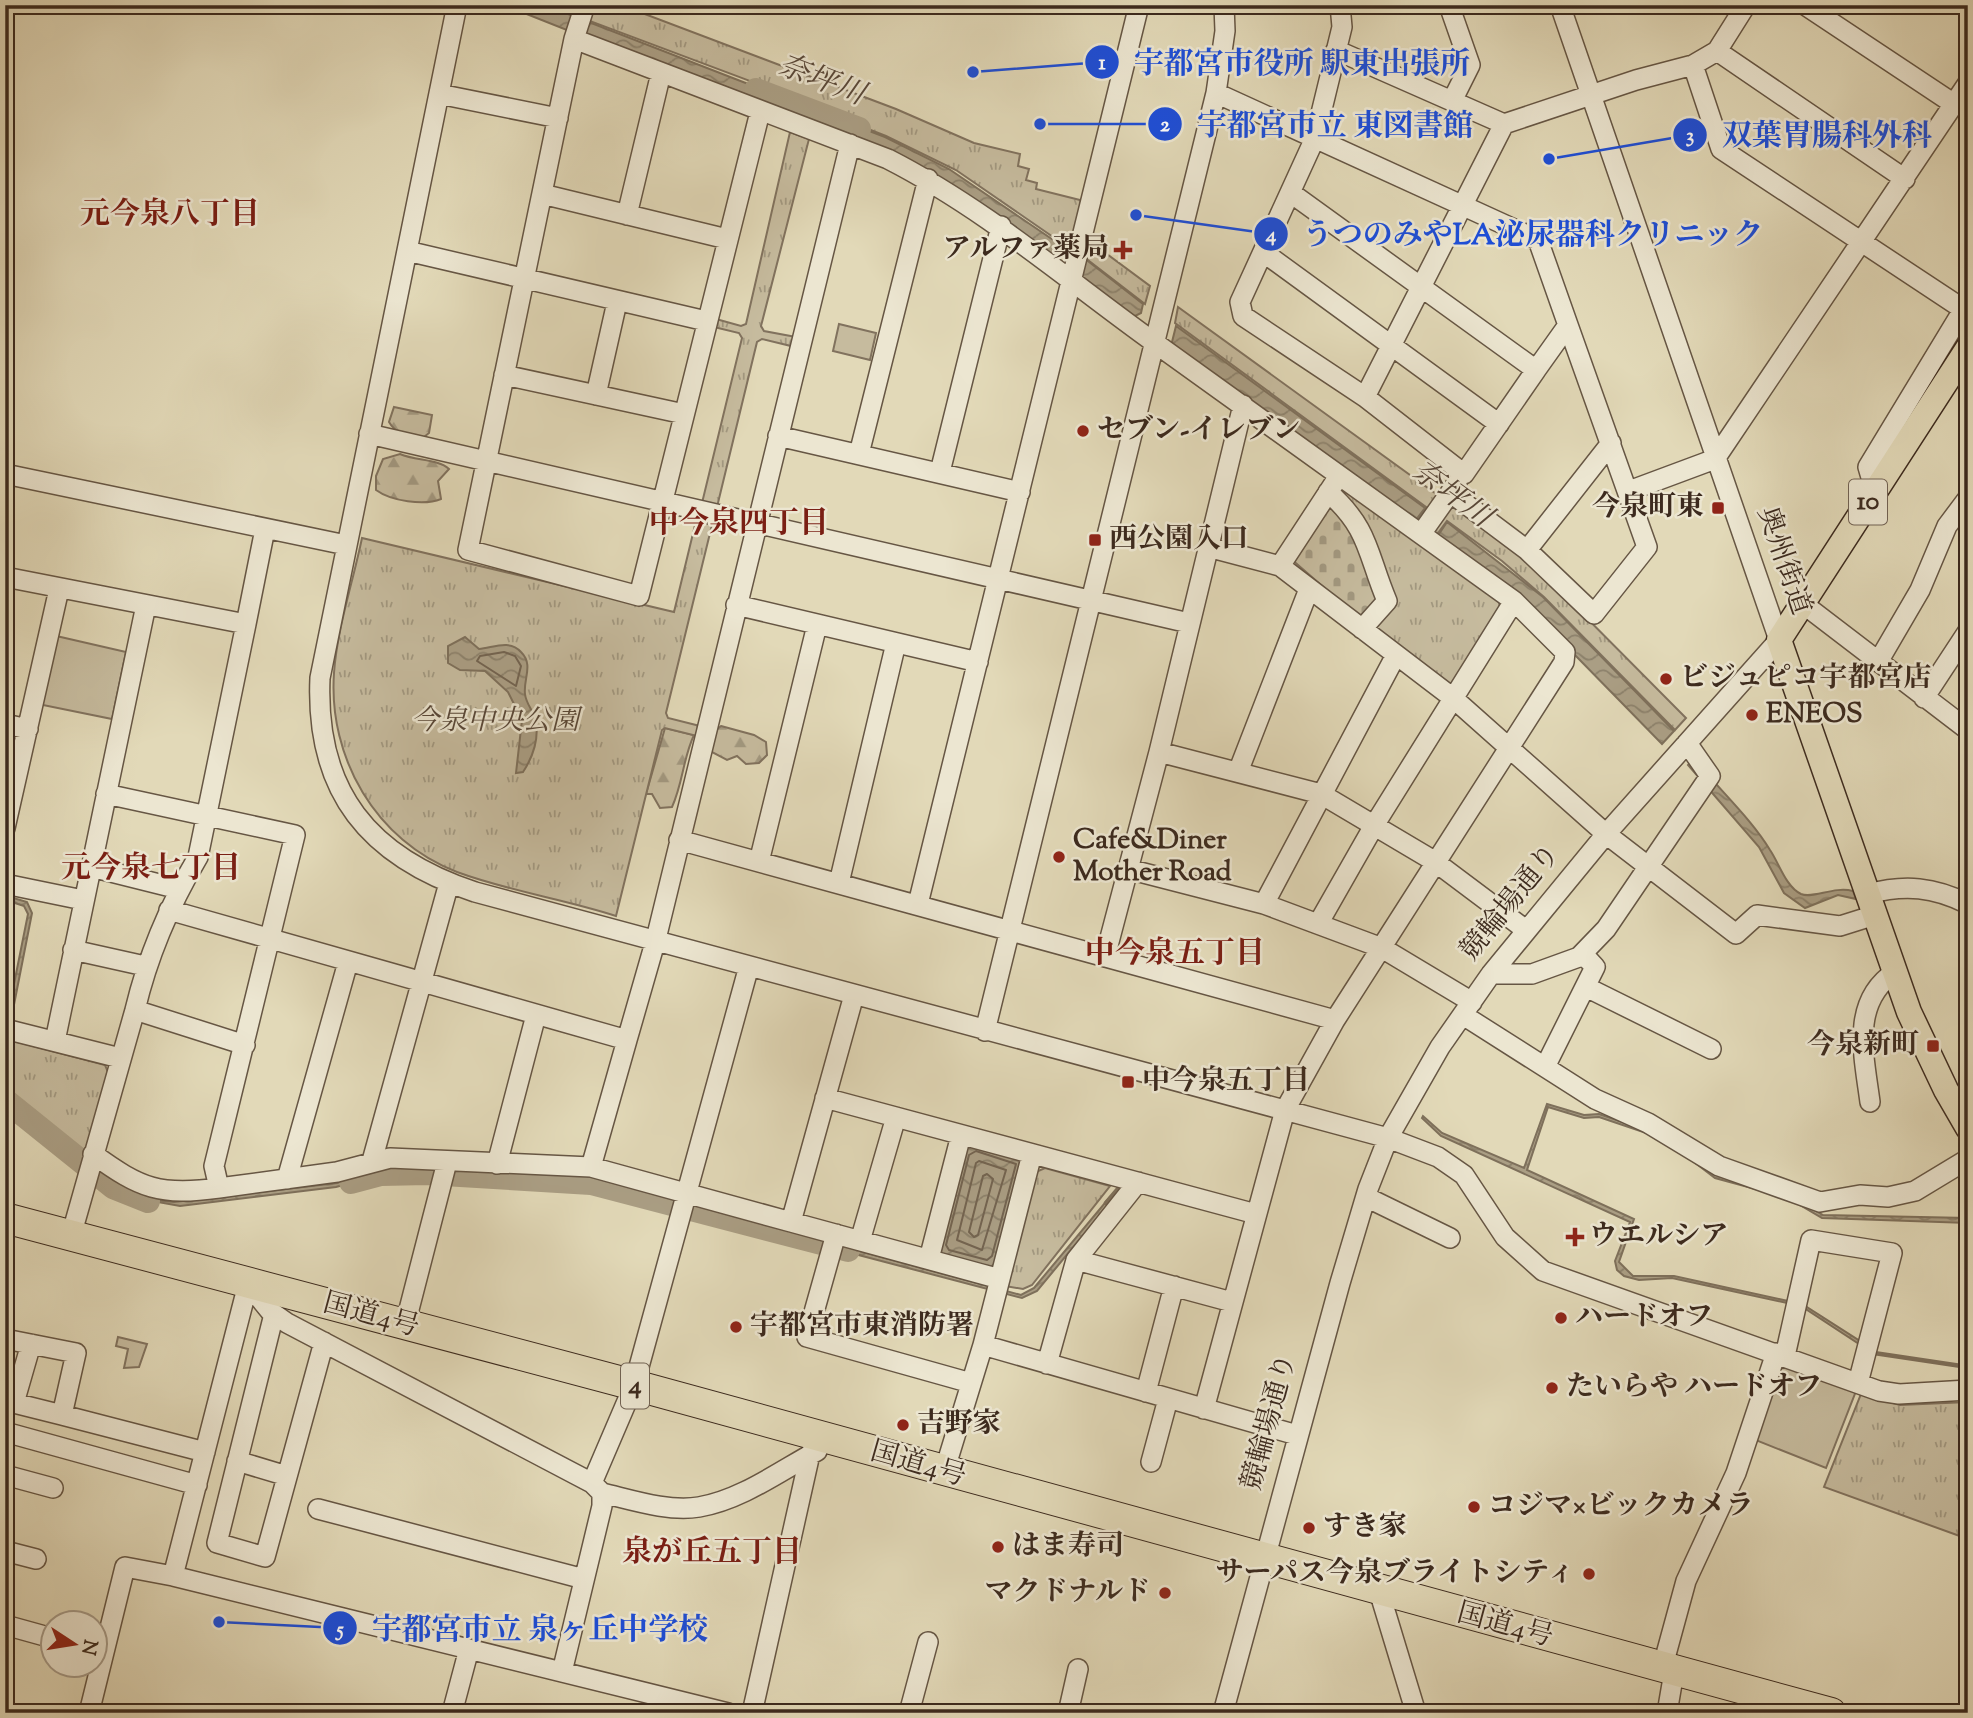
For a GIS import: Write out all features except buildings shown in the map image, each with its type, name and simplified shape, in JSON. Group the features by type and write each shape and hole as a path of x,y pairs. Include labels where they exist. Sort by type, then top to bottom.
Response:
{"highway":[{"name":"国道4号","path":"5,1217 634,1385 818,1446 944,1472 1830,1713"}],"main road":[{"name":"競輪場通り","path":"1779,640 1962,356"},
{"name":"奥州街道","path":"1779,640 1919,1036 1968,1129"}],"street":[{"path":"457,5 320,678 319,706 323,740 333,777 351,809 373,835 405,862 449,883 985,1031 1388,1138 1438,1157 1464,1175 1504,1237 1543,1271 1858,1383 1899,1394 1968,1390"},
{"path":"918,904 1139,5"},
{"path":"985,1031 1216,93 1223,51 1224,5"},
{"path":"1340,5 1342,26 1315,138 1240,302 1243,316 1364,397 1464,474"},
{"path":"1449,5 1470,65 1452,101"},
{"name":"奥州街道","path":"1560,5 1779,640"},
{"path":"1336,50 1504,124 1693,65 1717,51 1746,5"},
{"path":"1805,5 1954,104"},
{"path":"760,112 639,596 468,550 579,23 661,73 850,144 928,179 1001,226 1153,342 1514,601 1565,652 1564,662 1434,861 1335,1020 1285,1110 1204,1409"},
{"path":"1717,51 1905,179"},
{"path":"1693,65 1721,149 1862,243 1966,306 1868,467 1875,491"},
{"path":"627,215 661,73"},
{"path":"1629,491 1715,459 1968,83"},
{"path":"1216,93 1538,240 1647,547 1594,614 1527,550 1451,493"},
{"path":"439,94 558,118"},
{"path":"1364,397 1504,124"},
{"path":"591,1167 656,939 850,144"},
{"path":"859,454 928,179"},
{"path":"1291,193 1536,369"},
{"path":"542,194 727,239"},
{"path":"940,472 1001,226"},
{"path":"407,251 706,321"},
{"path":"1264,252 1499,424"},
{"path":"596,395 617,302"},
{"path":"1421,534 1568,325"},
{"path":"504,375 684,414"},
{"path":"1105,957 1159,752 1243,405"},
{"path":"369,434 1189,623"},
{"path":"778,436 1020,492"},
{"path":"1527,550 1611,443"},
{"path":"5,474 346,545"},
{"path":"1280,566 1340,475"},
{"path":"1328,492 1345,507 1365,535 1387,601 1362,629"},
{"path":"1878,662 1920,590 1947,526 1968,498"},
{"path":"71,1236 145,966 179,889 198,857 265,528"},
{"path":"1208,547 1280,566 1453,698 1606,834 1736,934 1757,915 1840,926 1872,904 1886,889 1935,889 1968,904"},
{"path":"5,577 246,624"},
{"path":"5,828 59,589"},
{"path":"1238,772 1309,589"},
{"path":"1318,923 1375,824 1514,601"},
{"path":"1802,603 1968,730"},
{"path":"55,1041 146,605"},
{"path":"736,606 978,662"},
{"path":"759,862 817,625"},
{"path":"1924,698 1968,631"},
{"name":"競輪場通り","path":"1223,1713 1297,1434 1366,1197 1388,1138 1429,1066 1491,974 1606,834 1779,640"},
{"path":"839,883 896,643"},
{"path":"1265,904 1396,655"},
{"path":"5,724 28,729"},
{"path":"1491,974 1532,974 1583,954 1605,929 1710,776 1687,743"},
{"path":"1159,752 1321,794 1434,861 1526,930"},
{"path":"106,794 295,835 214,1166 219,1188"},
{"path":"679,840 1335,1020"},
{"path":"90,867 179,889"},
{"path":"1128,869 1265,904 1382,948 1545,1067 1595,1099 1648,1123 1719,1166 1820,1202 1860,1195 1888,1197 1915,1191 1968,1158"},
{"path":"372,1161 449,883"},
{"path":"5,884 83,900"},
{"path":"169,910 269,941 627,1040"},
{"path":"73,950 145,966"},
{"path":"1545,1067 1595,967 1583,954"},
{"path":"287,1179 348,962"},
{"path":"562,1672 602,1506 597,1488 634,1385 749,966"},
{"path":"1870,1102 1861,1028 1872,994 1895,972"},
{"path":"1586,987 1711,1049"},
{"path":"791,1222 854,995"},
{"path":"135,1010 245,1045"},
{"path":"497,1164 536,1015"},
{"path":"5,1029 120,1058"},
{"path":"825,1098 1256,1214"},
{"path":"860,1241 896,1117"},
{"path":"929,1259 961,1135"},
{"path":"93,1154 147,1188 177,1192 337,1172 390,1158 591,1167 1000,1279"},
{"path":"944,1472 982,1345 1032,1154"},
{"path":"405,1325 447,1162"},
{"path":"1047,1364 1076,1260 1130,1180"},
{"path":"1366,1197 1450,1238"},
{"path":"835,1234 807,1338 971,1383"},
{"path":"1667,1713 1668,1670 1686,1581 1736,1473 1781,1355 1811,1240 1892,1253 1858,1383"},
{"path":"1076,1260 1232,1302"},
{"path":"248,1284 274,1314 597,1488 669,1507 698,1507 730,1498 818,1446"},
{"path":"173,1576 248,1284"},
{"path":"1146,1392 1174,1286"},
{"path":"274,1314 217,1543 265,1557 324,1342"},
{"path":"5,1339 76,1353 62,1415"},
{"path":"31,1345 10,1402 205,1452"},
{"path":"982,1345 1297,1434"},
{"path":"1151,1462 1168,1399"},
{"path":"5,1432 197,1485"},
{"path":"752,1713 818,1446"},
{"path":"237,1461 287,1476"},
{"path":"5,1475 53,1488"},
{"path":"318,1509 584,1579"},
{"path":"5,1551 36,1559"},
{"path":"108,1623 125,1567 173,1576 728,1713"},
{"path":"1379,1591 1416,1713"},
{"path":"5,1625 38,1634"},
{"path":"909,1713 928,1642"},
{"path":"452,1713 469,1649"},
{"path":"1068,1713 1077,1669"},
{"path":"89,1713 95,1680"}],"green space":[{"path":"591,5 621,5 896,109 974,143 1020,154 1018,166 1029,169 1026,180 1037,183 1036,189 1084,201 1072,250 956,170 886,136 830,114 823,131 782,116 790,96 587,20"},
{"path":"790,132 809,139 761,326 764,331 796,337 791,346 762,339 757,342 717,507 702,503 742,338 739,333 714,327 716,319 741,326 746,324"},
{"path":"1088,240 1150,286 1145,304 1084,257"},
{"path":"1178,307 1515,551 1546,577 1686,718 1675,730 1544,597 1502,561 1447,521 1435,537 1415,522 1426,507 1175,323"},
{"path":"839,324 876,333 870,360 833,351"},
{"path":"394,407 432,415 429,433 424,437 396,430 389,422"},
{"path":"400,454 439,463 449,469 438,481 441,499 408,501 376,490 376,476 383,459"},
{"path":"1338,492 1352,492 1499,601 1500,610 1454,686 1445,687 1370,630 1392,602"},
{"path":"1330,498 1342,508 1380,596 1359,618 1290,558"},
{"name":"今泉中央公園","path":"696,521 712,525 666,713 668,718 700,726 697,736 665,728 662,730 616,916 457,872 428,858 403,840 381,818 363,793 339,736 334,705 338,640 362,538 674,612"},
{"path":"52,635 126,652 112,719 38,704"},
{"path":"721,726 754,735 766,742 767,755 759,763 746,764 737,756 727,760 708,750 711,734"},
{"path":"665,728 694,735 672,807 660,808 652,794 646,794"},
{"path":"14,1041 105,1065 108,1072 85,1155 6,1093 5,1075"},
{"path":"1045,1168 1110,1186 1032,1285 1023,1289 1005,1286 1036,1172"},
{"path":"118,1337 147,1344 139,1367 124,1368 128,1349 116,1346"},
{"path":"1779,1363 1856,1391 1826,1468 1753,1439"},
{"path":"1861,1394 1900,1405 1968,1402 1968,1539 1824,1487"}],"water":[{"path":"504,5 545,5 787,99 781,115"},
{"path":"830,116 885,137 949,169 1062,246 1058,263 825,130"},
{"path":"1084,258 1143,304 1141,313 1131,318 1083,280 1080,274"},
{"path":"1176,326 1425,508 1415,521 1174,347 1172,342"},
{"path":"1447,522 1543,597 1674,731 1662,744 1529,608 1437,537"},
{"path":"465,637 479,649 511,646 525,657 525,694 534,716 537,733 533,753 523,772 516,773 522,720 508,692 485,671 460,670 448,663 448,646"},
{"path":"1694,758 1753,826 1796,891 1812,895 1846,890 1853,891 1856,899 1838,895 1805,908 1784,893 1759,847 1688,765"},
{"path":"10,897 27,902 32,913 11,1020 7,1019 28,914 24,906 9,901"},
{"path":"1547,1104 1584,1115 1599,1114 1666,1137 1718,1176 1790,1196 1823,1215 1968,1218 1968,1223 1822,1218 1788,1198 1715,1178 1664,1139 1599,1117 1584,1118 1548,1107 1527,1170 1634,1219 1619,1262 1633,1276 1674,1276 1802,1304 1863,1343 1862,1346 1801,1306 1672,1278 1639,1280 1624,1276 1617,1270 1615,1261 1630,1222 1441,1136 1422,1118 1423,1116 1442,1133 1524,1168"},
{"path":"973,1143 1019,1155 1024,1163 998,1262 988,1268 943,1256 939,1247 963,1149"},
{"path":"384,1170 431,1172 430,1176 384,1174 336,1187 180,1206 136,1198 104,1180 106,1177 139,1194 174,1202 337,1183"},
{"path":"458,1174 590,1182 660,1200 659,1204 589,1184 458,1177"},
{"path":"1109,1198 1112,1200 1037,1291 1022,1298 847,1252 848,1248 1021,1295 1034,1288"}],"waterway":[{"name":"奈坪川","path":"756,90 859,129"},
{"path":"5,1100 113,1187 148,1201"},
{"path":"351,1182 381,1174 427,1173 591,1183 848,1250"},
{"path":"1106,1203 1123,1183"},
{"path":"1874,1353 1968,1367"}],"place":[{"name":"宇都宮市役所 駅東出張所","path":"973,72"},
{"name":"宇都宮市立 東図書館","path":"1040,124"},
{"name":"双葉胃腸科外科","path":"1549,159"},
{"name":"うつのみやLA泌尿器科クリニック","path":"1136,215"},
{"name":"アルファ薬局","path":"1123,250"},
{"name":"セブン-イレブン","path":"1083,431"},
{"name":"今泉町東","path":"1718,508"},
{"name":"西公園入口","path":"1095,540"},
{"name":"ビジュピコ宇都宮店","path":"1666,679"},
{"name":"ENEOS","path":"1752,715"},
{"name":"Cafe&Diner Mother Road","path":"1059,857"},
{"name":"今泉新町","path":"1933,1046"},
{"name":"中今泉五丁目","path":"1128,1082"},
{"name":"ウエルシア","path":"1575,1237"},
{"name":"ハードオフ","path":"1561,1318"},
{"name":"宇都宮市東消防署","path":"736,1327"},
{"name":"たいらや ハードオフ","path":"1552,1388"},
{"name":"吉野家","path":"903,1425"},
{"name":"コジマ×ビックカメラ","path":"1474,1507"},
{"name":"すき家","path":"1309,1528"},
{"name":"はま寿司","path":"998,1547"},
{"name":"サーパス今泉ブライトシティ","path":"1589,1574"},
{"name":"マクドナルド","path":"1165,1593"},
{"name":"宇都宮市立 泉ヶ丘中学校","path":"219,1622"}],"district":[{"name":"元今泉八丁目","path":"170,215"},
{"name":"中今泉四丁目","path":"739,524"},
{"name":"元今泉七丁目","path":"151,869"},
{"name":"中今泉五丁目","path":"1175,954"},
{"name":"泉が丘五丁目","path":"712,1553"}]}
